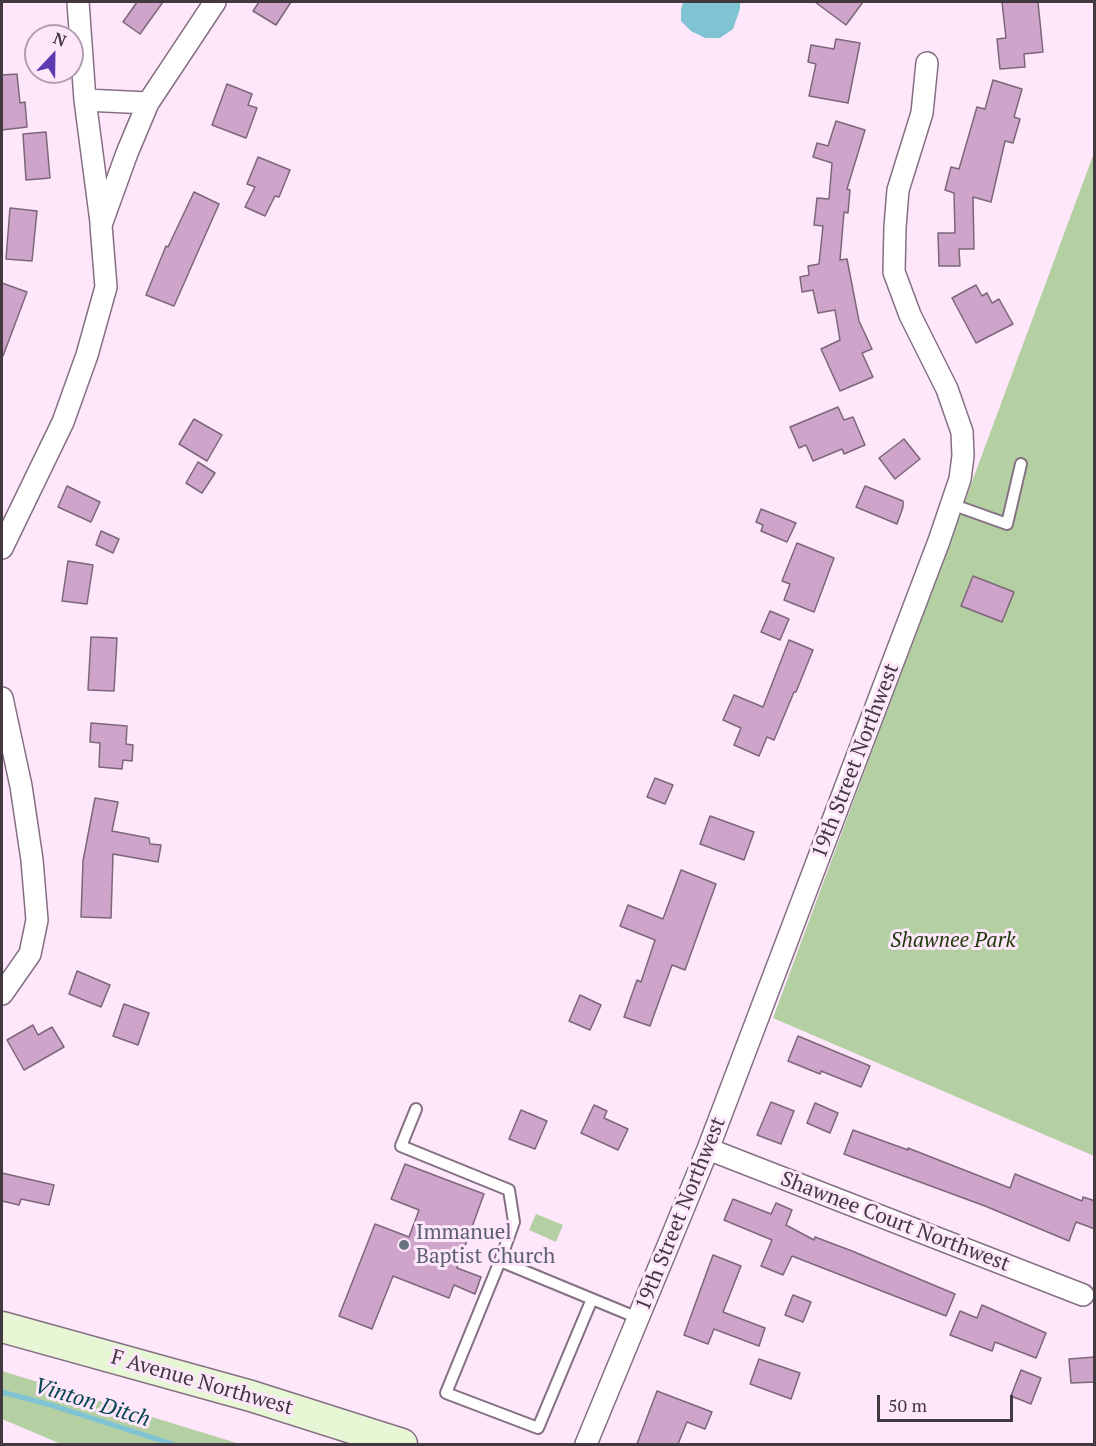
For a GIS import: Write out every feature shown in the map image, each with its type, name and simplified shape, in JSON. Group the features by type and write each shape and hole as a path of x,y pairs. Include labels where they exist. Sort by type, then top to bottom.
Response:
{"main road":[{"name":"F Avenue Northwest","path":"2,1327 251,1396 402,1444"}],"street":[{"path":"2,548 63,422 87,355 106,287 101,225 85,100 78,2"},
{"path":"101,225 148,103 214,2"},
{"name":"19th Street Northwest","path":"586,1444 708,1149 951,504 962,468 963,432 947,389 910,315 894,272 898,190 922,113 927,63"},
{"path":"85,100 148,103"},
{"path":"2,698 21,786 32,861 37,920 30,954 2,994"},
{"name":"Shawnee Court Northwest","path":"708,1149 1083,1295"}],"lane":[{"path":"951,504 1007,524 1021,464"},
{"path":"416,1109 401,1146 509,1190 514,1222 446,1393 538,1428 592,1299"},
{"path":"500,1261 638,1318"}],"green space":[{"name":"Shawnee Park","path":"1094,153 1094,1156 773,1018"},
{"path":"536,1214 563,1225 556,1242 529,1230"},
{"path":"2,1371 240,1444 61,1444 2,1419"}],"water":[{"path":"683,2 740,2 740,9 733,29 720,38 705,38 691,31 681,21"}],"building":[{"path":"137,2 163,2 140,34 123,22"},
{"path":"259,2 291,2 276,25 253,11"},
{"path":"815,2 863,2 846,25"},
{"path":"1002,2 1038,2 1043,52 1024,54 1025,67 1000,69 997,39 1006,38"},
{"path":"836,39 860,43 848,103 809,96 816,64 808,62 811,45 834,49"},
{"path":"17,74 20,103 25,102 27,127 2,130 2,75"},
{"path":"993,80 1022,89 1014,117 1020,119 1013,143 1005,141 991,202 973,197 974,249 959,249 960,266 939,266 938,233 955,233 954,193 945,190 951,167 959,169 977,107 985,109"},
{"path":"227,84 252,94 248,105 257,108 246,138 212,125"},
{"path":"836,121 865,130 847,189 850,190 848,213 844,212 840,260 847,259 859,321 872,349 862,353 873,377 840,391 821,349 840,340 835,310 818,313 813,290 802,292 800,277 809,275 808,266 819,264 823,226 814,225 817,198 829,199 832,163 813,157 817,143 828,146"},
{"path":"46,132 50,178 26,180 23,134"},
{"path":"258,157 290,170 279,197 275,196 265,216 245,207 255,187 247,184"},
{"path":"194,192 219,204 174,306 146,295 166,246 168,247"},
{"path":"10,208 37,211 32,261 6,259"},
{"path":"2,283 27,292 3,356 2,356"},
{"path":"976,285 982,296 987,293 992,303 999,299 1013,324 976,343 952,298"},
{"path":"838,407 844,420 853,417 865,445 844,454 842,449 813,461 806,445 799,448 790,427"},
{"path":"194,419 222,435 207,461 179,444"},
{"path":"904,439 920,459 895,479 879,458"},
{"path":"198,462 215,473 202,493 186,483"},
{"path":"67,486 100,502 91,522 58,507"},
{"path":"865,486 903,501 897,524 856,507"},
{"path":"761,509 796,523 787,542 761,531 763,525 756,522"},
{"path":"101,531 119,539 113,553 96,545"},
{"path":"797,543 834,558 814,612 784,600 790,584 782,581"},
{"path":"68,561 93,565 87,604 62,601"},
{"path":"973,576 1014,592 1002,622 961,606"},
{"path":"770,611 789,619 780,640 761,632"},
{"path":"91,637 117,638 114,691 88,690"},
{"path":"789,640 813,650 774,740 767,737 759,756 734,745 741,728 723,720 734,695 763,707"},
{"path":"91,723 127,726 126,744 133,745 132,761 123,760 122,769 99,767 100,743 90,742"},
{"path":"655,778 673,785 665,804 647,797"},
{"path":"95,798 118,802 112,831 149,838 150,844 161,845 158,862 113,854 111,918 81,917 83,861"},
{"path":"710,816 754,832 744,860 700,844"},
{"path":"681,870 716,884 685,970 672,965 650,1026 624,1017 637,980 641,982 655,940 620,926 628,905 663,919"},
{"path":"77,971 110,985 101,1007 69,994"},
{"path":"580,995 601,1005 590,1030 569,1021"},
{"path":"124,1004 149,1013 138,1045 113,1036"},
{"path":"33,1025 38,1035 52,1027 64,1047 24,1070 7,1040"},
{"path":"798,1036 870,1066 861,1087 788,1061"},
{"path":"771,1102 794,1111 781,1144 757,1135"},
{"path":"815,1103 838,1113 830,1133 807,1123"},
{"path":"594,1105 607,1111 604,1118 628,1129 618,1150 581,1133"},
{"path":"521,1110 547,1121 535,1149 509,1139"},
{"path":"853,1130 908,1150 908,1148 1010,1188 1015,1174 1082,1201 1083,1197 1095,1201 1095,1229 1076,1222 1069,1241 985,1206 844,1154"},
{"name":"Immanuel Baptist Church","path":"405,1164 484,1194 457,1268 481,1277 475,1294 454,1285 449,1298 393,1276 372,1329 339,1316 375,1224 409,1237 419,1210 391,1199"},
{"path":"2,1173 54,1185 49,1205 21,1199 19,1205 2,1201"},
{"path":"733,1199 771,1214 776,1203 792,1210 786,1225 814,1240 815,1237 852,1251 955,1294 946,1316 792,1256 783,1275 761,1266 772,1240 724,1220"},
{"path":"713,1255 741,1266 723,1312 765,1328 759,1346 714,1329 708,1344 684,1335"},
{"path":"793,1295 811,1302 803,1322 785,1315"},
{"path":"982,1305 1046,1333 1036,1358 995,1342 992,1351 950,1335 960,1311 977,1318"},
{"path":"1095,1357 1095,1382 1071,1383 1069,1359"},
{"path":"759,1359 800,1373 791,1399 750,1384"},
{"path":"1021,1370 1041,1378 1031,1404 1011,1396"},
{"path":"657,1391 712,1412 705,1429 687,1422 678,1444 637,1444"}],"waterway":[{"name":"Vinton Ditch","path":"2,1392 51,1405 172,1444"}],"place":[{"name":"Immanuel Baptist Church","path":"404,1245"}]}
